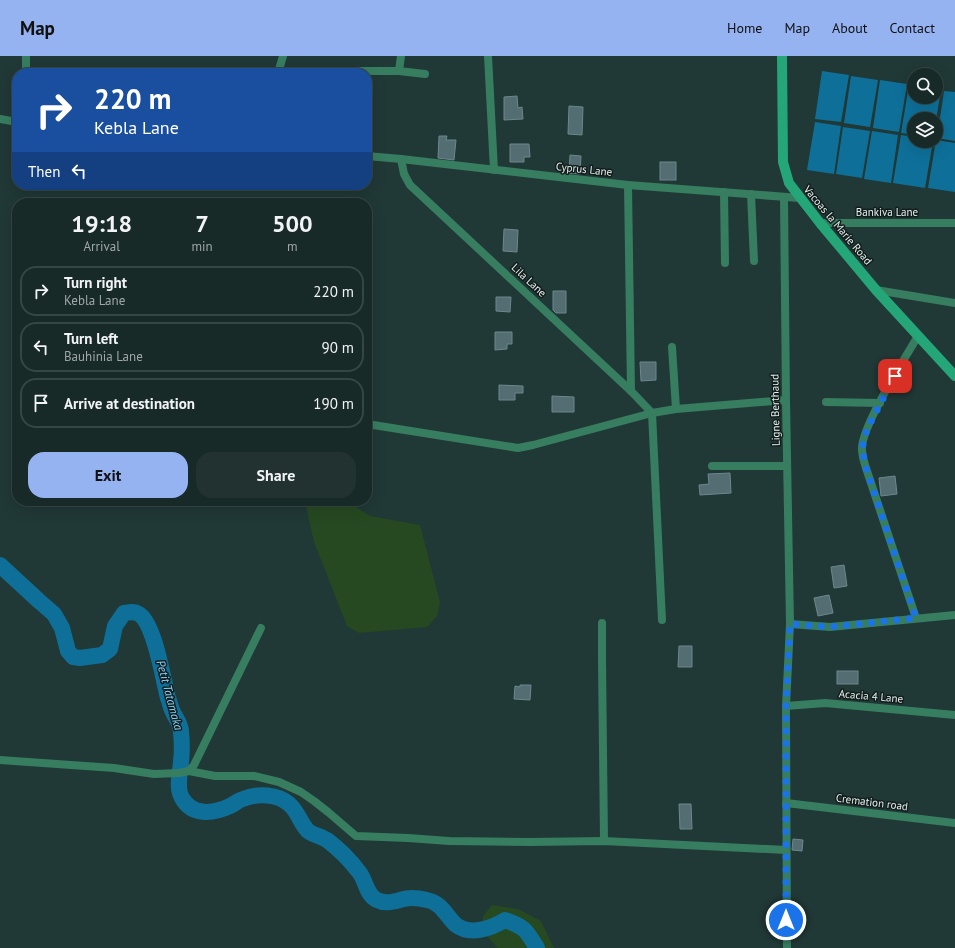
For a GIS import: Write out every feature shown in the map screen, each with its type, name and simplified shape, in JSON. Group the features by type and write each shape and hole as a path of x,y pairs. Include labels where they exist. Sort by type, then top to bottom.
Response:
{"main road":[{"name":"Vacoas la Marie Road","path":"782,56 783,162 789,183 876,290 955,376"}],"street":[{"path":"26,56 26,68"},
{"path":"279,68 283,56"},
{"path":"399,71 401,56"},
{"path":"488,56 494,170"},
{"path":"372,71 399,71 425,74"},
{"path":"0,119 12,121"},
{"name":"Cyprus Lane","path":"372,156 401,158 494,170 628,184 800,198"},
{"name":"Lila Lane","path":"401,158 404,174 410,185 652,412"},
{"path":"628,184 631,391"},
{"path":"724,192 725,263"},
{"path":"751,194 754,261"},
{"name":"Ligne Berthaud","path":"784,197 790,624 786,706 787,948"},
{"name":"Bankiva Lane","path":"820,223 955,224"},
{"path":"876,290 955,303"},
{"path":"916,618 866,468 862,448 867,429 880,403 918,336"},
{"path":"672,347 676,409"},
{"path":"372,425 518,448 652,412 786,400"},
{"path":"826,402 880,403"},
{"path":"652,412 662,620"},
{"path":"712,466 787,466"},
{"path":"790,624 830,627 955,615"},
{"path":"602,623 604,841"},
{"path":"189,771 194,765 261,628"},
{"name":"Acacia 4 Lane","path":"786,706 825,703 955,715"},
{"path":"0,760 114,768 154,774 189,771 215,776 254,776 279,782 301,792 328,812 356,836 449,841 604,841 786,850"},
{"name":"Cremation road","path":"786,803 955,823"}],"green space":[{"path":"306,506 354,506 370,516 420,525 440,602 437,616 427,627 359,633 347,626 314,542"},
{"path":"492,905 518,909 541,921 554,948 498,948 482,931 483,916"}],"water":[{"path":"822,71 849,75 841,122 815,119"},
{"path":"851,76 878,80 870,127 844,123"},
{"path":"880,80 907,84 899,132 873,128"},
{"path":"944,91 955,92 955,141 943,139 943,112 941,112"},
{"path":"907,97 907,104 939,104 937,112 907,112 907,134 901,133"},
{"path":"815,122 841,126 834,174 807,170"},
{"path":"843,127 870,131 862,178 836,174"},
{"path":"872,131 898,135 891,183 864,179"},
{"path":"901,135 907,136 907,148 932,148 925,188 893,183"},
{"path":"943,141 955,143 955,192 928,188 935,148 943,148"}],"building":[{"path":"517,96 518,108 522,107 523,119 504,120 504,97"},
{"path":"569,106 583,107 582,135 568,134"},
{"path":"439,136 447,136 446,140 456,140 454,160 438,158"},
{"path":"510,144 529,144 530,157 524,157 524,162 510,162"},
{"path":"570,155 581,156 580,174 569,173"},
{"path":"660,162 676,162 676,180 660,180"},
{"path":"504,229 518,230 517,252 503,251"},
{"path":"553,291 566,291 566,313 556,313 553,310"},
{"path":"496,297 511,297 510,312 496,311"},
{"path":"495,332 512,332 512,344 507,344 507,349 495,350"},
{"path":"640,362 656,362 656,380 641,381"},
{"path":"499,385 523,386 523,393 515,393 515,400 499,400"},
{"path":"552,396 574,397 574,412 552,412"},
{"path":"730,473 731,493 700,495 699,485 709,484 708,474"},
{"path":"895,476 897,494 881,496 879,478"},
{"path":"844,565 847,586 834,588 831,567"},
{"path":"829,595 833,613 818,616 814,598"},
{"path":"679,646 692,646 692,667 678,667"},
{"path":"837,671 858,671 858,684 837,684"},
{"path":"520,685 531,685 530,700 514,699 515,686 520,687"},
{"path":"679,804 691,804 692,829 680,829"},
{"path":"793,839 803,840 802,851 792,850"}],"waterway":[{"name":"Petit Tatamaka","path":"0,565 54,614 62,628 68,651 73,657 80,658 102,655 110,649 115,626 124,613 135,612 145,620 154,640 168,698 181,729 182,751 179,790 182,798 191,808 197,811 210,812 223,809 249,797 261,795 279,798 292,807 308,831 327,840 348,859 361,875 373,898 381,902 390,902 408,898 424,899 436,904 456,925 468,930 481,930 494,926 505,920 521,927 537,948"}],"route":[{"path":"786,920 786,706 790,624 830,627 916,618 866,468 862,448 867,429 895,376"}]}
